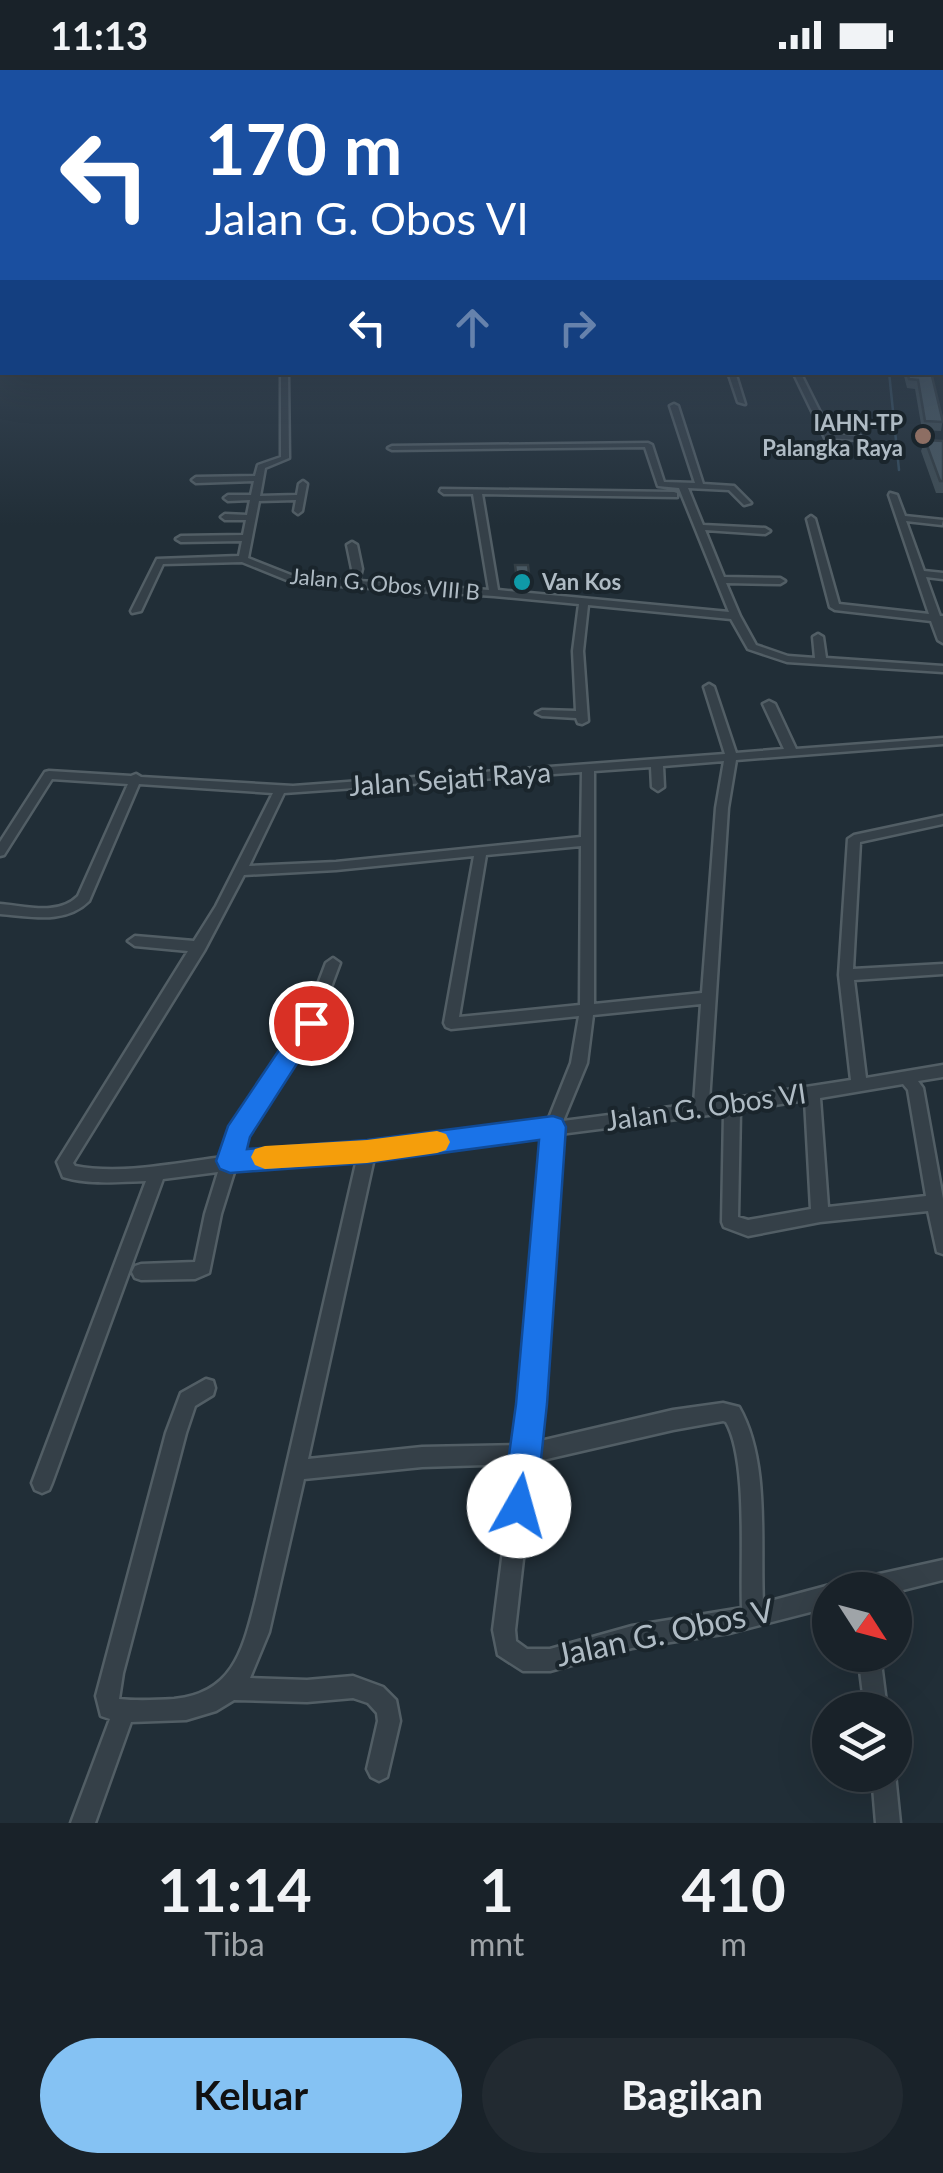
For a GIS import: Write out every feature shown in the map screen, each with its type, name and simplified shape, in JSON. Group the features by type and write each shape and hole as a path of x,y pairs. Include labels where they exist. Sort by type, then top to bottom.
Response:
{"street":[{"path":"136,611 160,560 242,559 263,465 284,458 284,375"},
{"path":"732,375 742,402"},
{"path":"798,375 828,436 857,438"},
{"path":"674,406 700,487"},
{"path":"392,448 648,445 660,483 683,489"},
{"path":"196,480 225,474 259,478"},
{"path":"298,511 303,484"},
{"path":"444,491 731,488 747,502"},
{"path":"683,489 735,616 756,649 781,658 943,669"},
{"path":"477,491 494,593"},
{"path":"893,495 939,619 943,640"},
{"path":"228,498 301,498"},
{"path":"225,517 252,518"},
{"path":"902,518 942,522"},
{"path":"811,519 833,606 939,619"},
{"path":"698,527 766,531"},
{"path":"180,539 248,538"},
{"path":"352,545 354,583"},
{"name":"Jalan G. Obos VIII B","path":"242,559 285,578 584,600 735,616"},
{"path":"921,574 943,576"},
{"path":"720,580 780,581"},
{"path":"542,713 581,718 578,652 584,600"},
{"path":"818,638 821,662"},
{"path":"701,1109 722,808 731,756 709,688"},
{"path":"769,704 790,751"},
{"name":"Jalan Sejati Raya","path":"0,852 49,775 280,790 943,741"},
{"path":"657,764 658,787"},
{"path":"526,1454 553,1127 579,1063 586,1010 588,769"},
{"path":"0,909 60,912 76,908 84,898 136,778"},
{"path":"135,941 199,947 280,790"},
{"path":"859,1085 846,976 854,840 942,824"},
{"path":"241,872 585,840"},
{"path":"481,850 451,1023 708,998"},
{"name":"Jalan G. Obos VI","path":"199,947 64,1166 73,1174 158,1173 230,1161 367,1152 732,1106 943,1071"},
{"path":"141,1272 195,1272 203,1268 213,1214 238,1134 311,1023 333,963"},
{"path":"846,976 943,968"},
{"path":"906,1077 915,1088 943,1246"},
{"path":"812,1094 820,1215"},
{"path":"732,1106 730,1222 748,1228 820,1215 934,1203"},
{"path":"233,1689 262,1620 367,1152"},
{"path":"42,1483 158,1173"},
{"path":"206,1388 188,1400 176,1434 106,1703 109,1708 124,1710 205,1704 233,1689 307,1692 353,1687 375,1695 388,1708 379,1769"},
{"path":"294,1470 422,1457 526,1454 673,1420 722,1412 732,1414 742,1428 748,1457 754,1614"},
{"name":"Jalan G. Obos V","path":"526,1454 504,1641 514,1656 550,1660 632,1637 812,1600"},
{"path":"912,1577 943,1570"},
{"path":"83,1823 124,1710"},
{"path":"885,1792 888,1823"}],"building":[{"path":"908,375 932,375 943,422 925,421 918,380 909,379"},
{"path":"925,440 943,441 943,481 940,481"},
{"path":"515,565 528,565 530,581 517,580"}],"waterway":[{"path":"889,375 899,470"}],"slow traffic":[{"path":"265,1157 367,1152 437,1142"}],"place":[{"name":"IAHN-TP Palangka Raya","path":"923,436"},
{"name":"Van Kos","path":"522,582"}],"route":[{"path":"311,1023 238,1134 230,1161 367,1152 553,1127 519,1506"}]}
